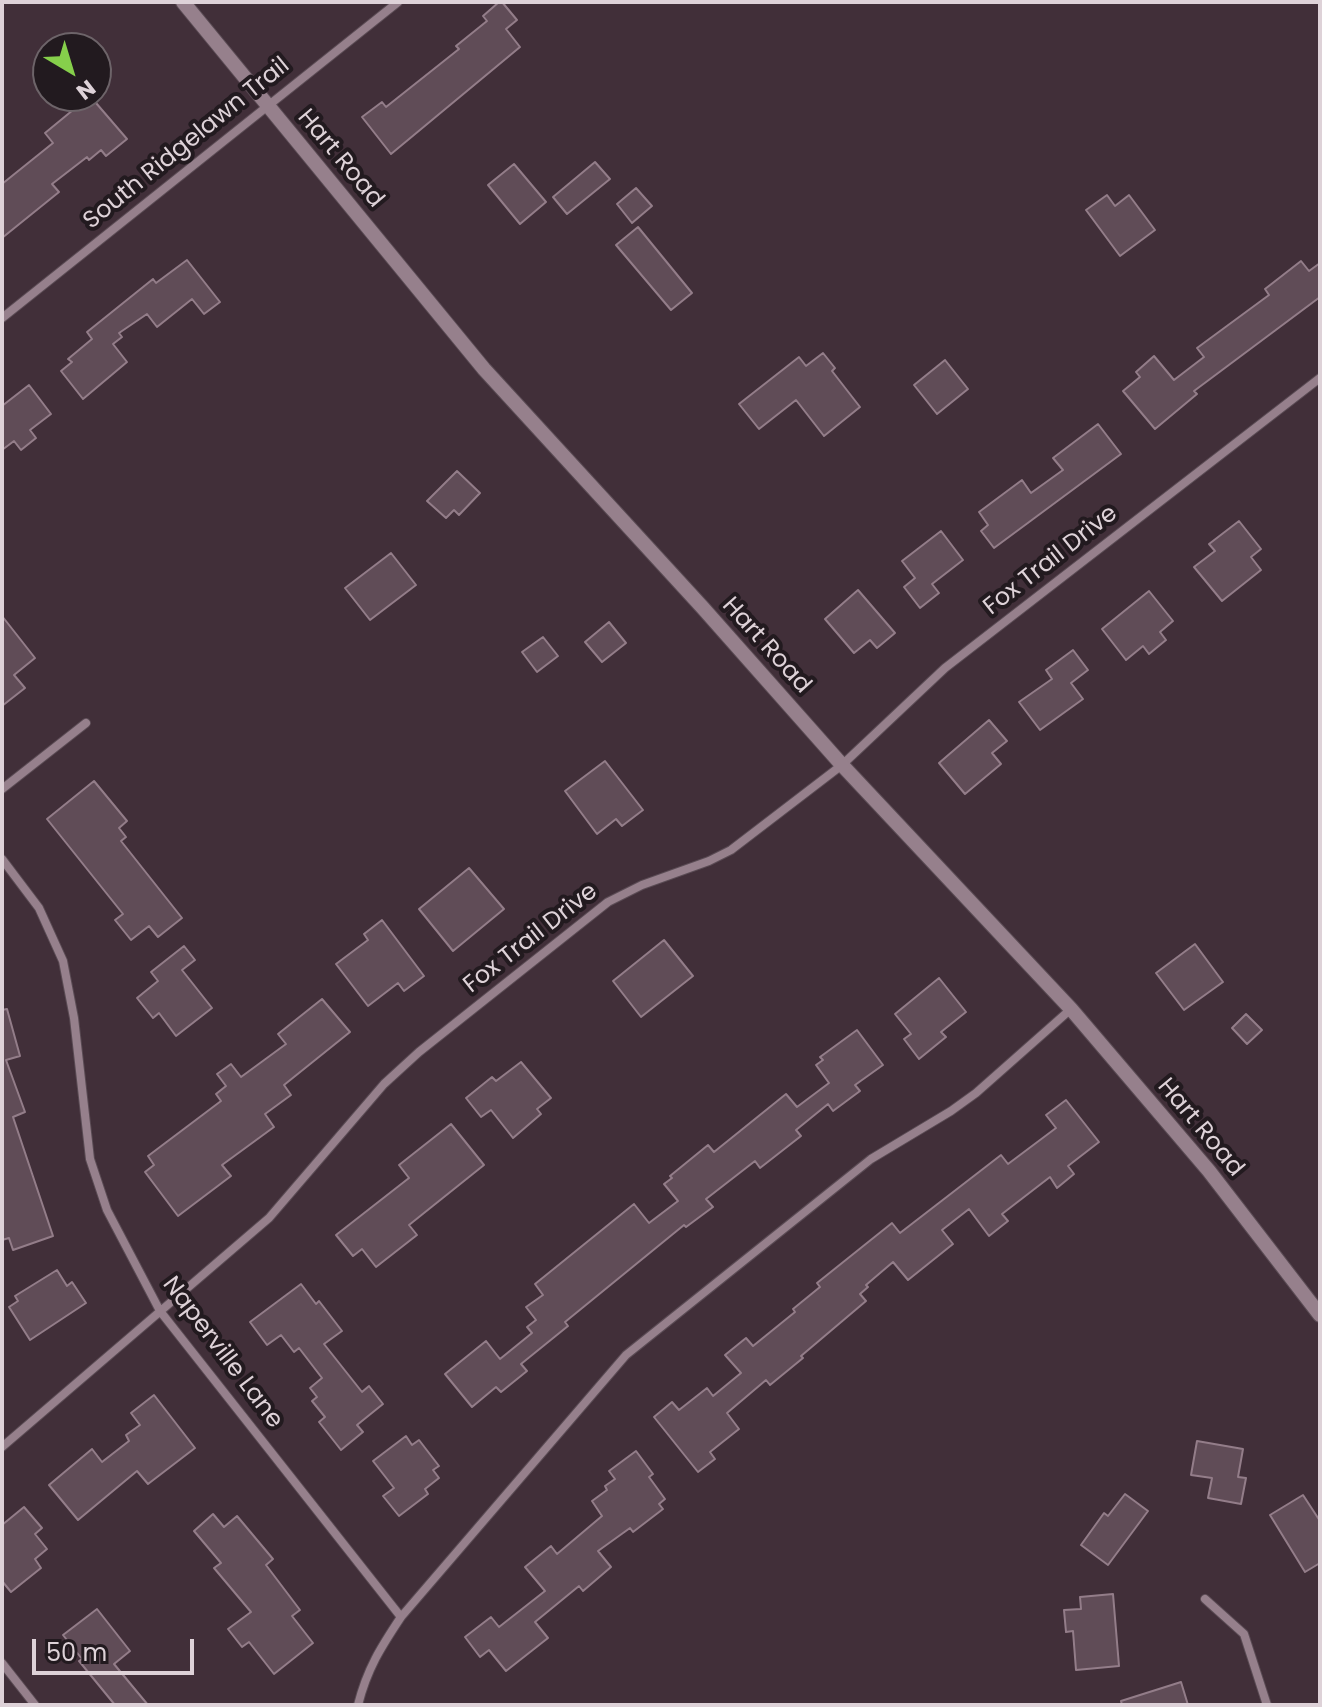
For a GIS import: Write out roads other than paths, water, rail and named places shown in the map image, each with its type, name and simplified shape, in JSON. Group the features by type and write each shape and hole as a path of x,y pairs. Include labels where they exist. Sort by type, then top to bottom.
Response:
{"street":[{"name":"Hart Road","path":"183,2 484,369 842,765 1071,1009 1209,1171 1320,1315"},
{"name":"South Ridgelawn Trail","path":"2,318 398,2"},
{"name":"Fox Trail Drive","path":"2,1447 269,1218 384,1084 419,1052 608,902 642,885 731,850 842,765 945,668 1320,378"},
{"path":"2,789 86,723"},
{"name":"Naperville Lane","path":"2,859 39,908 63,961 74,1018 90,1159 107,1210 160,1311 401,1617"},
{"path":"358,1705 375,1655 401,1617 626,1355 871,1159 976,1093 1071,1009"},
{"path":"1205,1599 1244,1634 1267,1705"},
{"path":"2,1663 35,1705"}]}
